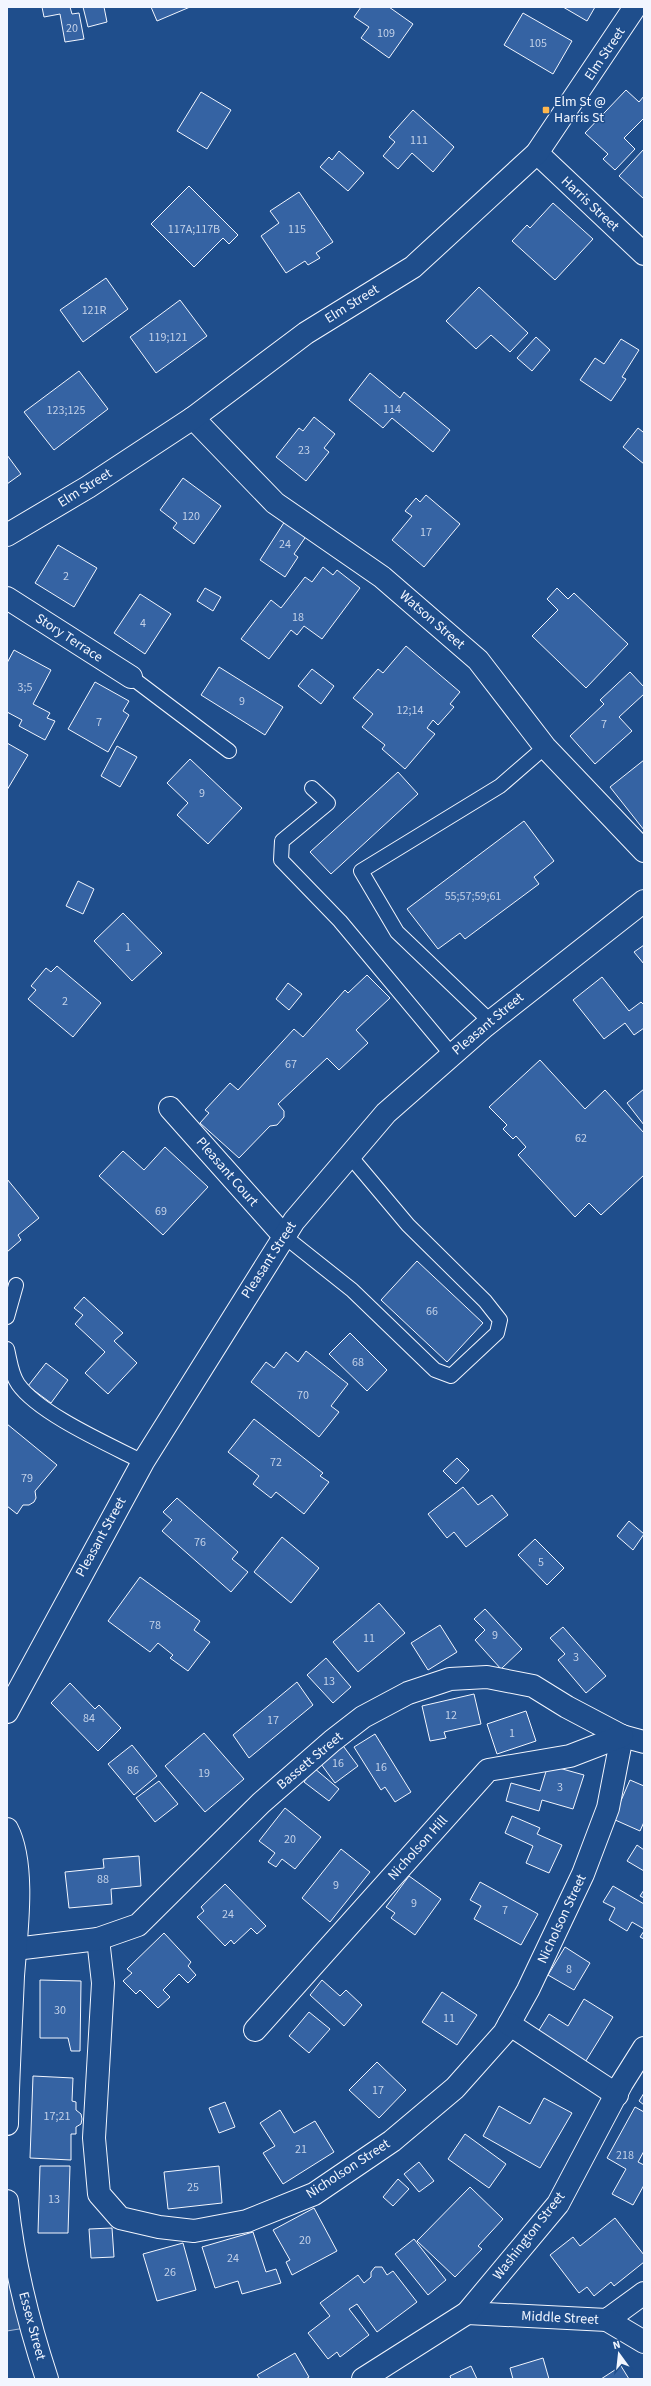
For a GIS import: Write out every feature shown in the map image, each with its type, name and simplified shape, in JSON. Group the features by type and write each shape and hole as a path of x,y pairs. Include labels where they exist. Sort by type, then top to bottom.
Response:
{"street":[{"name":"Elm Street","path":"7,536 88,487 193,418 306,333 413,267 537,153 635,7"},
{"name":"Harris Street","path":"537,153 644,254"},
{"name":"Watson Street","path":"193,418 276,504 382,577 478,660 545,747 644,851"},
{"name":"Story Terrace","path":"7,598 131,678"},
{"name":"Pleasant Street","path":"7,1712 143,1462 294,1221 386,1113 490,1021 644,901"},
{"name":"Pleasant Court","path":"170,1108 284,1236"},
{"name":"Bassett Street","path":"11,1948 98,1939 138,1925 261,1803 301,1767 363,1717 408,1693 450,1679 487,1677 533,1686 567,1707 622,1736 644,1742"},
{"name":"Nicholson Street","path":"98,1939 103,1984 94,2138 100,2194 120,2218 159,2227 194,2231 247,2221 314,2194 392,2141 455,2088 504,2033 528,1990 583,1874 608,1808 622,1736"},
{"name":"Nicholson Hill","path":"255,2030 488,1770 570,1756 622,1736"},
{"path":"7,1829 12,1838 17,1863 11,1948 7,2124"},
{"path":"509,2024 617,2095"},
{"name":"Washington Street","path":"363,2379 467,2313 558,2204 644,2048"},
{"name":"Essex Street","path":"7,2201 11,2242 17,2269 47,2379"},
{"name":"Middle Street","path":"467,2313 607,2320 644,2294"},
{"path":"607,2320 644,2342"}],"lane":[{"path":"131,678 229,751"},
{"path":"490,1021 397,932 361,871 500,786 545,747"},
{"path":"312,788 328,803 282,841 281,860 340,921 452,1054"},
{"path":"284,1236 352,1290 435,1370 452,1376 496,1333 500,1320 485,1300 408,1225 350,1156"},
{"path":"7,1317 16,1285"},
{"path":"7,1349 13,1375 28,1394 67,1423 143,1462"}],"shaded area":[{"path":"7,2201 31,2327 7,2331"}],"building":[{"path":"42,7 70,7 72,14 79,13 84,39 65,42 60,14 44,17"},
{"path":"83,7 104,7 107,22 88,27"},
{"path":"151,7 190,7 157,21"},
{"path":"361,7 389,7 413,24 389,58 361,38 369,27 354,17"},
{"path":"563,7 595,7 587,21"},
{"path":"523,13 572,41 553,74 504,45"},
{"path":"626,90 639,102 644,96 644,118 624,138 635,149 615,170 603,159 608,154 585,133"},
{"path":"201,92 231,110 207,149 177,131"},
{"path":"413,110 454,147 433,172 412,153 398,169 383,156 395,142 389,137"},
{"path":"644,149 644,199 619,176"},
{"path":"339,151 364,173 348,191 320,167 329,157 332,160"},
{"path":"189,186 238,235 229,244 223,238 194,267 151,224"},
{"path":"299,192 333,242 316,253 320,258 308,265 305,261 286,273 261,236 279,223 270,211"},
{"path":"553,203 593,239 555,280 512,241 527,225 530,228"},
{"path":"106,278 128,309 83,342 60,310"},
{"path":"479,287 528,333 510,352 491,335 476,349 446,321"},
{"path":"180,300 207,336 156,373 130,337"},
{"path":"536,337 550,350 532,371 517,358"},
{"path":"621,339 639,350 622,377 626,379 611,401 580,380 595,358 604,364"},
{"path":"79,371 108,409 54,450 24,412"},
{"path":"370,373 400,398 404,392 450,430 433,452 392,418 383,428 349,400"},
{"path":"314,417 335,434 324,448 329,452 306,481 276,457 299,428 303,431"},
{"path":"638,428 643,432 644,431 644,464 623,447"},
{"path":"7,455 21,474 7,484"},
{"path":"183,478 221,506 194,544 173,528 177,523 160,510"},
{"path":"426,495 460,524 424,567 392,540 412,516 405,511 416,498 420,502"},
{"path":"285,521 307,535 294,554 298,557 285,577 260,560"},
{"path":"58,545 97,568 74,607 35,583"},
{"path":"323,567 333,575 337,570 360,588 322,639 304,626 297,635 291,630 269,659 241,639 271,600 281,608 305,577 312,582"},
{"path":"205,588 221,597 213,611 197,601"},
{"path":"557,588 568,599 574,593 628,644 586,688 532,636 558,610 547,599"},
{"path":"140,594 171,614 145,654 114,633"},
{"path":"406,646 460,692 450,704 454,707 438,725 433,720 427,728 435,734 405,769 382,749 385,745 362,727 373,714 353,698 378,669 383,673"},
{"path":"14,650 51,670 33,704 50,713 47,718 55,721 45,740 19,726 22,720 7,712 7,663"},
{"path":"219,667 283,707 265,735 201,695"},
{"path":"312,669 334,686 321,704 298,686"},
{"path":"630,672 644,687 644,694 619,717 632,731 595,764 570,736 604,704 600,700"},
{"path":"95,682 129,701 123,711 129,715 108,752 68,729"},
{"path":"7,743 28,755 7,790"},
{"path":"117,746 137,757 120,787 101,776"},
{"path":"190,759 242,808 208,844 177,815 188,803 167,783"},
{"path":"644,760 644,830 610,787"},
{"path":"398,772 418,794 331,874 310,852"},
{"path":"524,821 554,861 534,877 539,884 465,939 460,933 438,949 407,909"},
{"path":"78,881 94,889 83,914 66,906"},
{"path":"123,913 162,953 132,981 94,941"},
{"path":"644,945 644,964 634,952"},
{"path":"57,966 101,1003 73,1037 28,999 36,990 31,986 46,968 51,972"},
{"path":"367,975 390,998 356,1030 368,1043 339,1070 327,1058 278,1104 284,1111 284,1117 277,1125 270,1126 239,1158 200,1123 209,1113 205,1110 230,1083 238,1090 294,1029 303,1037 345,990 348,993"},
{"path":"602,977 629,1011 641,1002 644,1005 644,1028 634,1035 625,1023 604,1039 573,1000"},
{"path":"288,983 302,994 289,1010 276,999"},
{"path":"540,1060 585,1109 605,1090 644,1133 644,1175 601,1215 589,1203 575,1217 518,1155 526,1147 516,1136 513,1139 503,1129 507,1125 489,1107"},
{"path":"644,1089 644,1125 627,1103"},
{"path":"165,1147 208,1187 163,1235 99,1176 123,1151 144,1170"},
{"path":"7,1179 39,1218 18,1235 21,1240 7,1252"},
{"path":"417,1261 483,1323 447,1362 381,1300"},
{"path":"84,1297 123,1333 114,1341 137,1363 108,1394 85,1373 105,1352 75,1324 83,1315 74,1308"},
{"path":"350,1333 387,1370 367,1391 329,1354"},
{"path":"306,1351 348,1384 331,1406 339,1412 319,1437 251,1382 266,1362 274,1368 286,1352 298,1362"},
{"path":"46,1363 68,1380 51,1403 28,1386"},
{"path":"254,1419 323,1473 320,1476 329,1482 304,1514 276,1492 271,1498 253,1484 259,1476 228,1452"},
{"path":"7,1424 57,1465 35,1491 36,1498 34,1502 29,1505 23,1505 17,1514 7,1506"},
{"path":"457,1458 469,1470 456,1484 443,1471"},
{"path":"463,1487 478,1505 492,1495 508,1515 466,1547 454,1532 447,1538 428,1514"},
{"path":"177,1498 238,1552 232,1559 248,1572 231,1592 162,1531 172,1520 163,1512"},
{"path":"629,1521 644,1534 633,1550 617,1536"},
{"path":"282,1537 319,1568 291,1603 254,1572"},
{"path":"535,1539 564,1568 547,1585 518,1555"},
{"path":"140,1577 200,1621 194,1630 210,1642 188,1671 170,1658 173,1655 158,1643 150,1652 108,1621"},
{"path":"379,1603 405,1633 358,1672 333,1642"},
{"path":"485,1609 522,1649 501,1669 475,1640 485,1630 474,1619"},
{"path":"440,1625 457,1652 428,1670 411,1643"},
{"path":"563,1627 606,1676 586,1693 558,1660 565,1654 550,1638"},
{"path":"326,1658 351,1687 333,1703 307,1675"},
{"path":"297,1682 313,1705 249,1758 233,1735"},
{"path":"70,1683 95,1709 99,1705 121,1728 98,1751 51,1703"},
{"path":"474,1694 481,1724 444,1732 446,1738 430,1741 422,1706"},
{"path":"526,1711 536,1741 497,1754 487,1724"},
{"path":"204,1733 244,1779 205,1812 165,1766"},
{"path":"375,1734 411,1792 395,1802 385,1787 381,1790 354,1747"},
{"path":"341,1743 358,1766 335,1783 318,1760"},
{"path":"132,1745 157,1776 134,1795 108,1764"},
{"path":"548,1765 584,1775 573,1809 542,1800 539,1811 506,1801 511,1783 540,1791"},
{"path":"314,1768 339,1789 329,1801 304,1782"},
{"path":"630,1780 644,1786 644,1822 640,1831 613,1819"},
{"path":"159,1781 178,1804 155,1822 136,1798"},
{"path":"285,1808 321,1837 295,1869 282,1859 276,1867 268,1862 275,1853 259,1841"},
{"path":"512,1816 540,1828 537,1834 562,1845 549,1873 526,1863 533,1846 505,1833"},
{"path":"637,1845 644,1850 644,1871 627,1861"},
{"path":"341,1849 370,1872 330,1922 302,1898"},
{"path":"139,1856 141,1886 111,1889 112,1904 69,1908 65,1872 104,1868 103,1859"},
{"path":"409,1876 441,1899 415,1935 391,1918 395,1913 386,1907"},
{"path":"480,1882 538,1914 521,1945 474,1919 481,1906 470,1900"},
{"path":"225,1884 266,1926 257,1934 251,1928 234,1944 231,1940 225,1946 197,1917 204,1911 201,1907"},
{"path":"613,1886 644,1904 644,1929 632,1922 627,1931 609,1920 615,1908 603,1902"},
{"path":"644,1890 644,1898 640,1896"},
{"path":"644,1931 644,1939 640,1937"},
{"path":"164,1933 191,1962 188,1966 196,1975 188,1983 179,1974 163,1990 170,1997 158,2008 140,1990 136,1994 123,1981 132,1973 127,1969"},
{"path":"565,1947 590,1963 574,1990 548,1975"},
{"path":"40,1980 81,1981 80,2051 71,2051 68,2038 40,2038"},
{"path":"322,1980 340,1996 346,1990 362,2005 344,2026 310,1995"},
{"path":"442,1992 477,2015 457,2045 422,2022"},
{"path":"584,1999 613,2017 584,2064 536,2035 549,2014 568,2026"},
{"path":"309,2012 330,2029 309,2053 289,2036"},
{"path":"377,2062 406,2090 379,2118 349,2090"},
{"path":"33,2076 73,2078 72,2101 76,2102 76,2110 81,2114 82,2119 81,2124 76,2127 76,2134 71,2134 71,2160 30,2158"},
{"path":"644,2093 644,2105 639,2101"},
{"path":"544,2098 572,2113 540,2168 483,2136 499,2106 530,2124"},
{"path":"225,2102 235,2127 219,2133 209,2108"},
{"path":"635,2107 644,2112 644,2151 638,2162 644,2165 644,2185 633,2205 612,2194 626,2169 607,2158"},
{"path":"280,2110 294,2133 315,2121 334,2152 283,2184 263,2153 275,2146 260,2123"},
{"path":"465,2134 506,2164 489,2188 448,2159"},
{"path":"419,2162 434,2181 419,2192 404,2174"},
{"path":"40,2166 70,2166 68,2233 38,2233"},
{"path":"219,2166 222,2203 168,2209 164,2172"},
{"path":"398,2179 409,2189 393,2206 383,2197"},
{"path":"470,2187 503,2219 478,2246 482,2249 455,2277 417,2241"},
{"path":"314,2208 337,2251 292,2275 286,2262 290,2260 273,2230"},
{"path":"615,2218 644,2255 644,2262 614,2286 611,2282 594,2296 587,2287 579,2293 550,2255 573,2237 580,2246"},
{"path":"112,2228 114,2257 91,2258 89,2229"},
{"path":"253,2232 266,2272 276,2269 281,2283 242,2294 238,2281 215,2288 202,2247"},
{"path":"414,2239 446,2280 428,2295 395,2254"},
{"path":"183,2243 196,2290 157,2301 143,2254"},
{"path":"375,2267 382,2267 387,2275 393,2271 417,2302 377,2332 357,2304 349,2309 369,2335 340,2357 337,2352 328,2359 308,2333 330,2316 320,2303 358,2275 364,2283 371,2277 371,2272"},
{"path":"295,2353 309,2377 306,2379 260,2379 257,2375"},
{"path":"543,2358 549,2379 513,2379 510,2368"},
{"path":"471,2366 477,2379 451,2379 450,2376"},
{"path":"621,2366 629,2379 601,2379"}],"place":[{"name":"Elm St @ Harris St","path":"546,110"}]}
